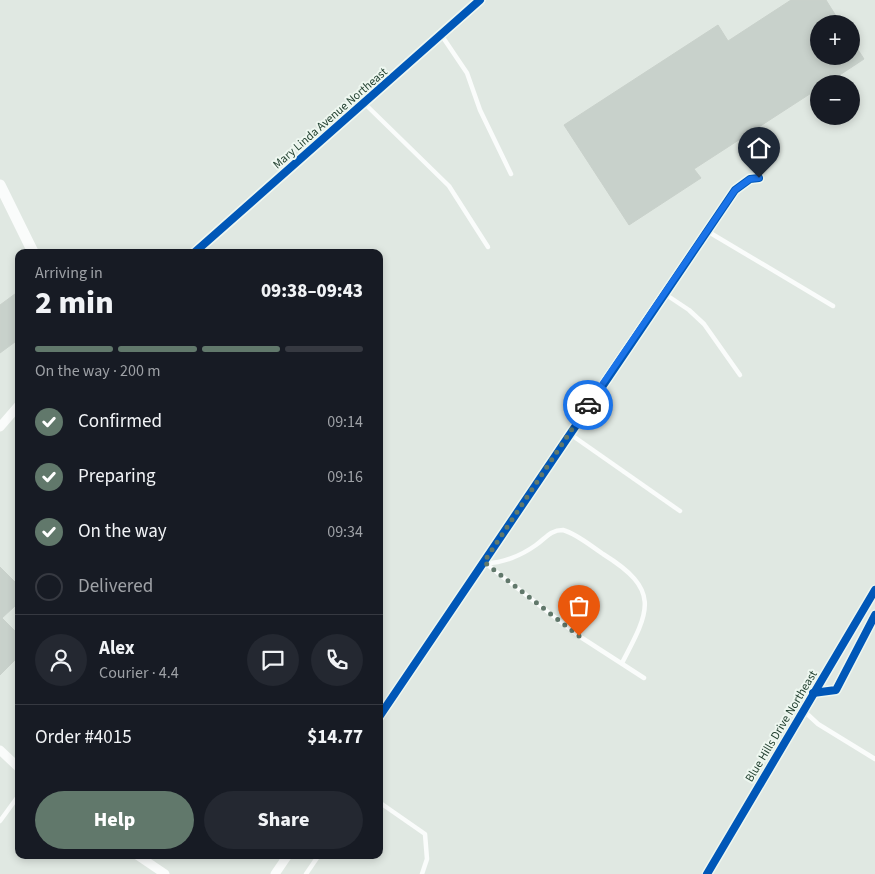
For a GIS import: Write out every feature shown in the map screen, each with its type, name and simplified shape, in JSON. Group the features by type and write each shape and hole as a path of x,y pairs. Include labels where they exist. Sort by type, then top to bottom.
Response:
{"street":[{"name":"Mary Linda Avenue Northeast","path":"198,249 480,0"},
{"path":"383,711 707,231 741,184 750,179 759,178"},
{"path":"0,185 31,249"},
{"path":"0,427 15,410"},
{"name":"Blue Hills Drive Northeast","path":"707,874 802,710 875,590"},
{"path":"0,750 15,764"},
{"path":"143,859 165,874"},
{"path":"275,874 285,859"}],"lane":[{"path":"441,35 467,73 480,110 511,174"},
{"path":"364,103 449,186 488,247"},
{"path":"707,231 833,306"},
{"path":"664,293 689,310 704,324 740,375"},
{"path":"569,433 680,511"},
{"path":"484,562 498,563 509,559 526,551 550,533 563,530 616,562 636,580 643,591 646,601 643,619 622,663"},
{"path":"484,562 579,636 644,678"},
{"path":"802,710 818,724 875,759"},
{"path":"0,821 15,800"},
{"path":"383,805 425,834 427,859 422,874"},
{"path":"306,874 316,859"}],"building":[{"path":"791,0 826,0 835,15 810,15 810,65 855,65 840,75 810,75 810,94 694,169 701,178 629,225 564,125 718,25 728,41"},
{"path":"860,53 864,59 860,62"},
{"path":"15,294 15,342 0,353 0,305"},
{"path":"0,567 15,582 15,606 2,618 15,631 15,660 0,675"}],"cycle path":[{"path":"198,249 480,0"},
{"path":"383,711 735,190 750,179 759,178"},
{"path":"707,874 875,590"},
{"path":"813,693 836,690 875,615"}],"way so far":[{"path":"579,636 484,562 588,405"}],"route":[{"path":"588,405 735,190 750,179 759,178"}]}
